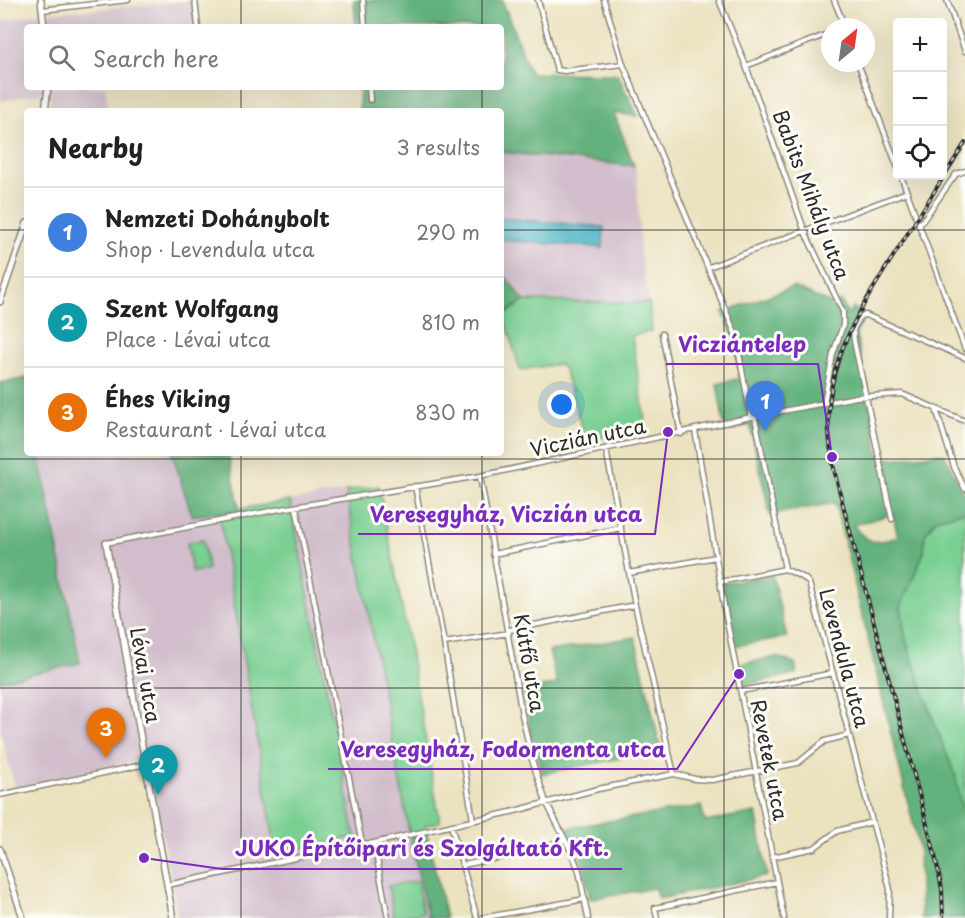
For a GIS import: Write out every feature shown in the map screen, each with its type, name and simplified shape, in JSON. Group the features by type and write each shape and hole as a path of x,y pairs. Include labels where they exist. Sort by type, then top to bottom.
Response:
{"street":[{"path":"41,0 44,24"},
{"path":"42,10 128,0"},
{"path":"195,0 198,24"},
{"path":"363,0 364,24"},
{"path":"538,0 557,70 623,64"},
{"path":"604,0 623,64 735,333 785,569 720,582"},
{"name":"Babits Mihály utca","path":"719,0 746,66 805,232 843,312 843,325 833,354 824,403"},
{"path":"834,0 841,18"},
{"path":"946,0 965,51"},
{"path":"746,66 821,37"},
{"path":"861,72 893,157"},
{"path":"45,108 48,90"},
{"path":"369,90 370,100"},
{"path":"919,226 956,174 965,171"},
{"path":"902,180 965,350"},
{"path":"709,267 907,192"},
{"path":"0,302 24,233"},
{"path":"891,519 853,330 860,316 866,315 965,358"},
{"path":"662,334 681,434"},
{"name":"Viczián utca","path":"106,543 296,507 480,476 753,417 866,396 902,394 965,421"},
{"path":"935,408 954,467 965,489"},
{"name":"Revetek utca","path":"695,430 720,582 784,918"},
{"path":"606,450 635,605 674,774"},
{"name":"Kútfő utca","path":"480,476 532,760 546,802 579,871 588,918"},
{"path":"415,486 473,820"},
{"path":"296,507 362,844"},
{"path":"494,554 621,528"},
{"name":"Lévai utca","path":"106,543 173,918"},
{"path":"629,573 716,556"},
{"name":"Levendula utca","path":"785,569 809,583 890,889 889,918"},
{"path":"444,643 509,632 635,605"},
{"path":"741,691 833,673"},
{"path":"167,885 374,843 674,774 712,780 798,763 825,741 849,735"},
{"path":"0,795 146,764"},
{"path":"772,857 814,848 837,831 872,822"},
{"path":"451,825 477,918"},
{"path":"463,865 518,854 566,840"},
{"path":"374,843 388,918"},
{"path":"0,849 23,918"},
{"path":"657,918 655,908 777,882"},
{"path":"482,918 585,898"}],"shaded area":[{"path":"193,1 195,24 24,24 24,90 106,90 108,108 50,108 51,91 0,101 0,21 37,14"},
{"path":"504,152 634,166 637,174 640,254 649,303 524,301 504,275"},
{"path":"40,456 173,456 192,515 219,512 276,853 355,837 290,501 346,491 410,837 428,918 178,918 148,758 15,788 0,729 0,681 80,663"}],"green space":[{"path":"354,0 502,0 530,73 617,74 638,116 614,113 634,166 504,152 504,108 359,108 360,90 504,90 504,24 356,24"},
{"path":"504,275 524,301 504,314"},
{"path":"793,287 834,305 841,301 848,315 853,308 866,314 856,334 880,460 944,453 965,497 965,511 936,519 925,534 924,552 901,607 906,641 934,723 955,774 965,826 965,918 921,918 919,848 835,503 770,515 750,425 725,431 717,384 741,378 732,333 723,312","holes":["893,514 898,537 883,541 868,540 853,525"]},
{"path":"524,301 649,303 652,331 632,336 646,427 586,441 564,369 559,364 520,370 504,316"},
{"path":"24,379 24,456 40,456 80,663 0,681 0,383"},
{"path":"173,456 229,456 240,510 192,516"},
{"path":"379,486 440,822 425,825 427,834 410,837 346,491"},
{"path":"290,501 355,837 276,853 219,512"},
{"path":"965,511 965,918 941,741 906,641 900,607 924,552 925,534 936,519"},
{"path":"203,540 208,569 192,572 187,543"},
{"path":"772,575 787,637 735,646 725,607 723,583"},
{"path":"635,637 661,750 543,774 531,736 523,691 557,684 549,651"},
{"path":"776,657 795,663 797,674 743,685 739,664"},
{"path":"701,806 705,822 756,812 767,876 658,899 655,888 590,899 582,862 576,845 566,828"},
{"path":"427,834 446,918 428,918 410,837"},
{"path":"417,881 423,913 394,918 388,886"}],"water":[{"path":"504,218 604,227 603,248 504,240"}],"railway":[{"path":"943,918 942,889 935,855 836,478 830,444 829,413 832,385 849,332 878,280 965,143"}],"place":[{"name":"Nemzeti Dohánybolt","path":"765,431"},
{"name":"Veresegyház, Viczián utca","path":"668,432"},
{"name":"Vicziántelep","path":"832,457"},
{"name":"Veresegyház, Fodormenta utca","path":"739,674"},
{"name":"Éhes Viking","path":"106,758"},
{"name":"Szent Wolfgang","path":"158,795"},
{"name":"JUKO Építőipari és Szolgáltató Kft.","path":"144,858"}]}
